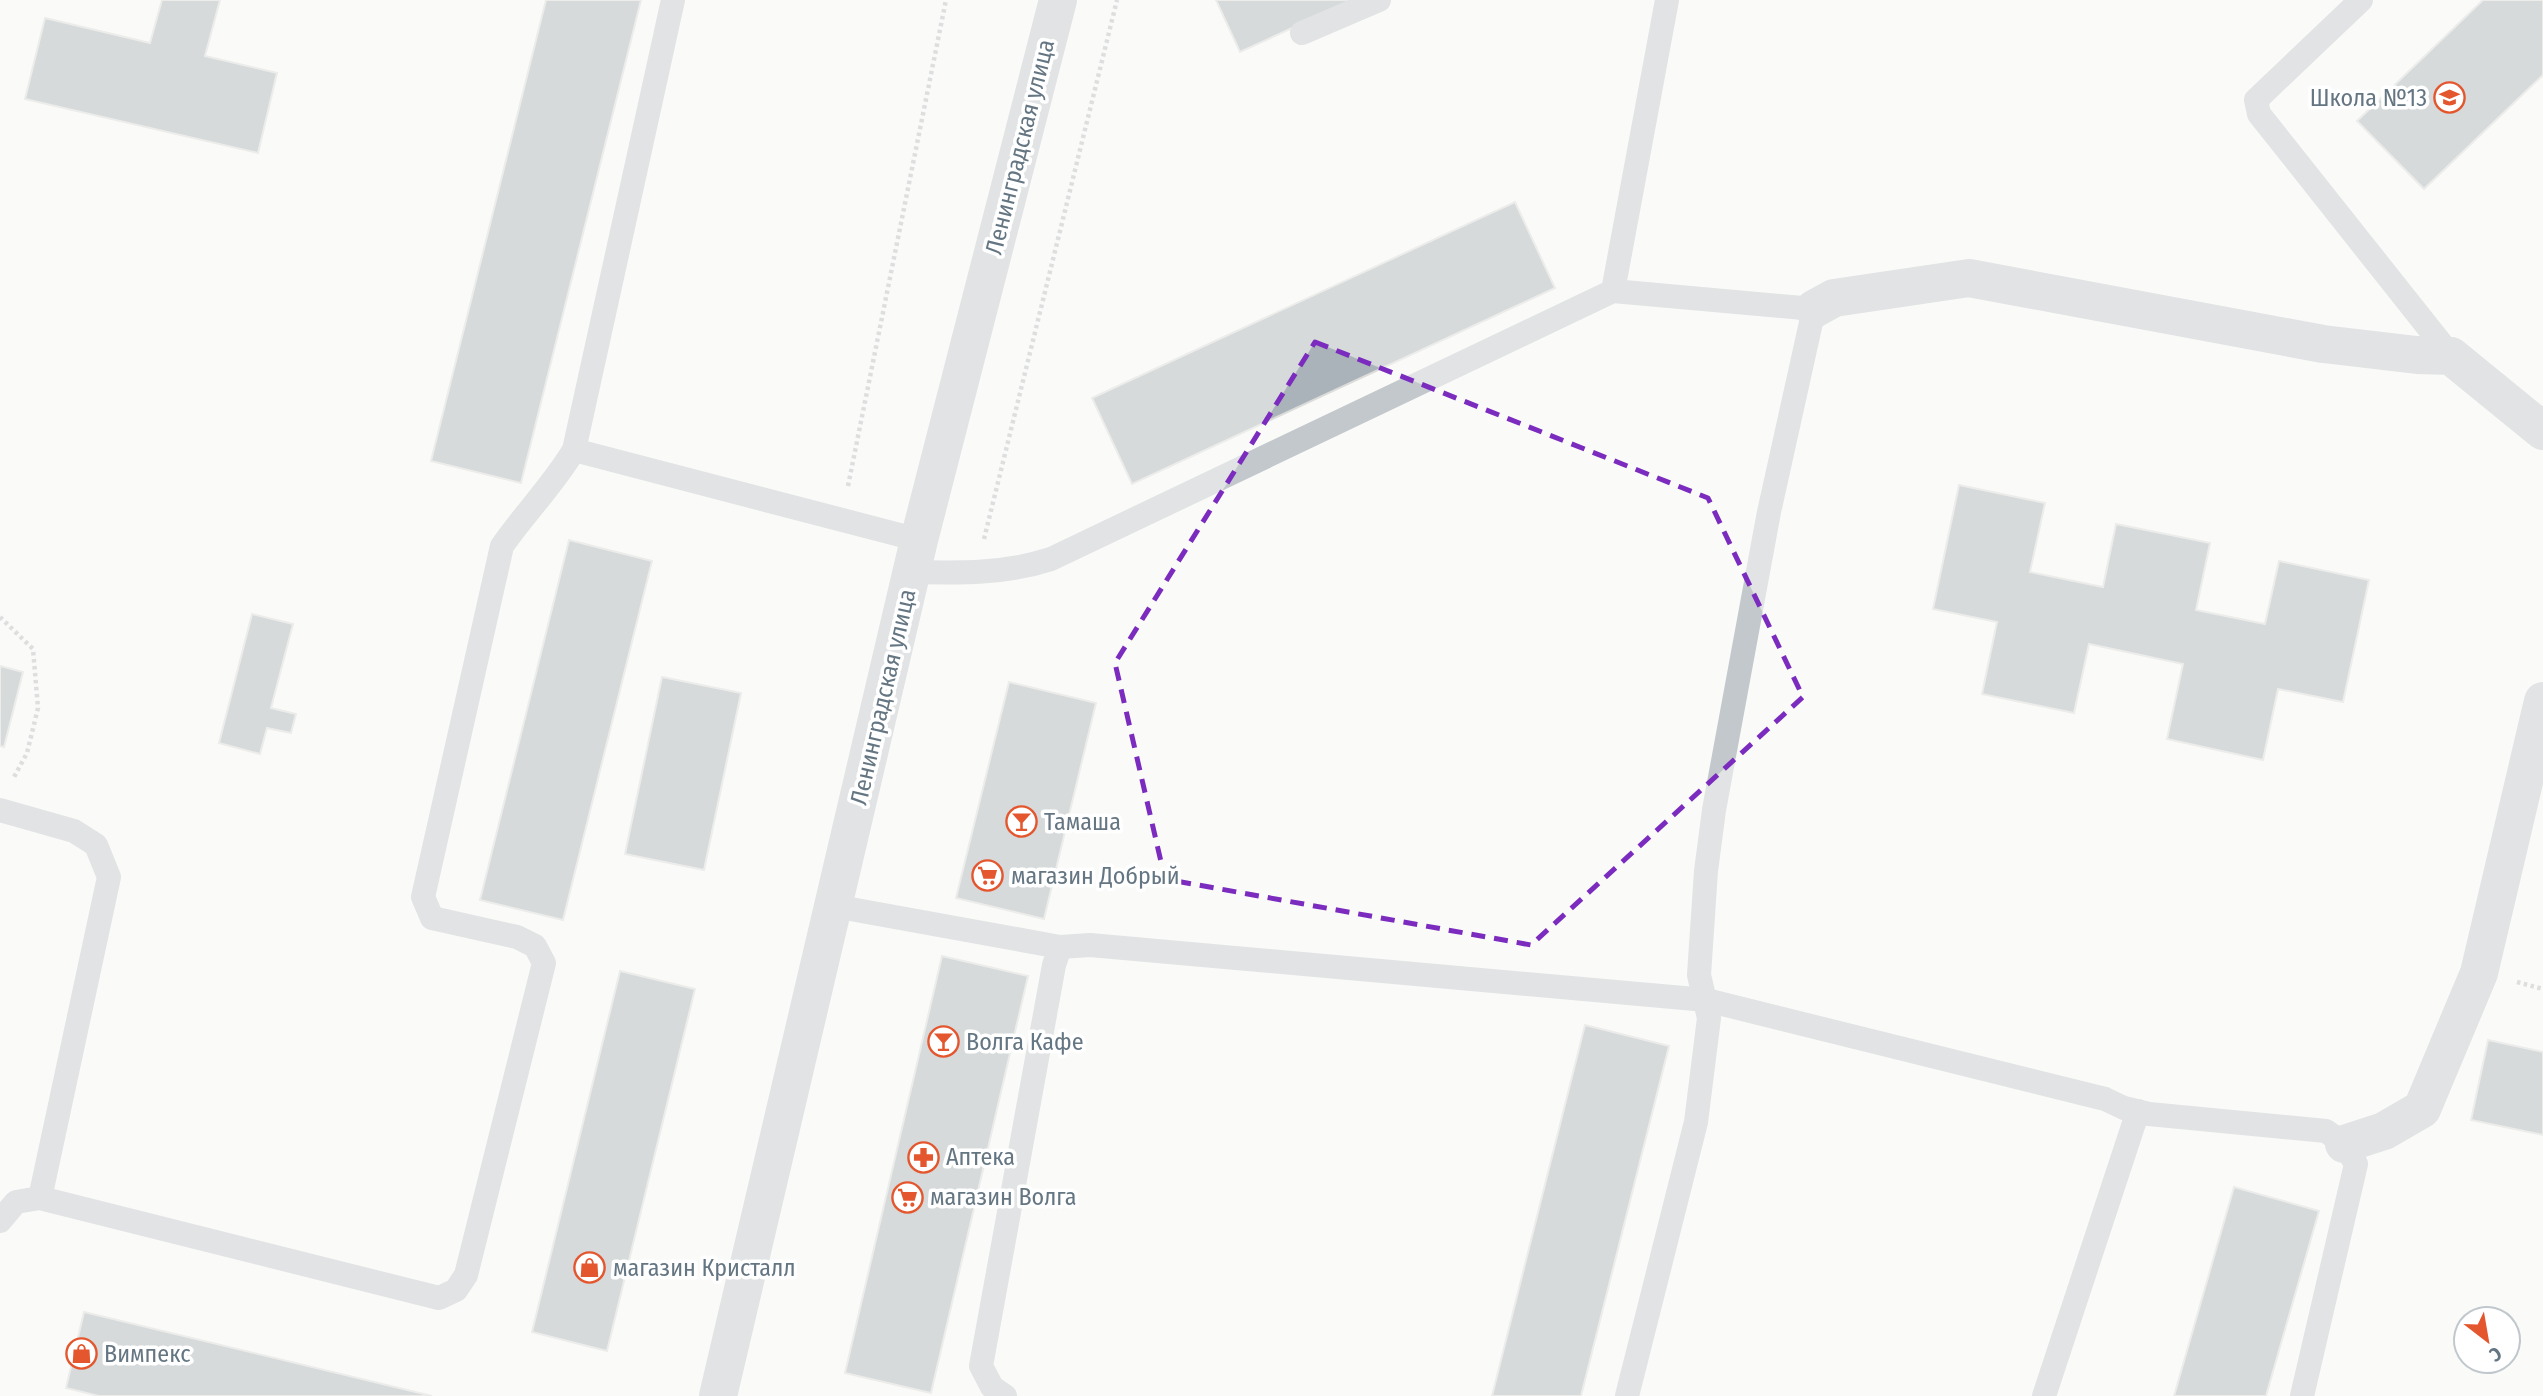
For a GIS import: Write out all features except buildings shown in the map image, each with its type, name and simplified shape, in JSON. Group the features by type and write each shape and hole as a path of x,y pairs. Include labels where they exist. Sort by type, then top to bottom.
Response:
{"street":[{"name":"Ленинградская улица","path":"718,1396 916,556 1058,0"},
{"path":"1814,309 1835,298 1969,278 2323,344 2417,355 2451,356 2543,431"},
{"path":"2344,1144 2384,1131 2422,1109 2479,973 2543,701"}],"lane":[{"path":"0,1221 16,1202 40,1198 439,1298 456,1290 466,1275 544,963 535,946 517,937 432,918 423,897 502,546 522,517 558,476 574,450 673,0"},
{"path":"1302,33 1378,0"},
{"path":"1613,291 1667,0"},
{"path":"2361,0 2256,100 2259,114 2451,356"},
{"path":"574,450 841,520 916,556 976,573 1025,568 1051,559 1613,291 1814,309 1798,391 1769,512 1714,810 1706,871 1699,975 1709,1018 1696,1122 1627,1396"},
{"path":"0,810 74,831 96,845 109,877 40,1198"},
{"path":"834,905 1060,947 1090,945 1706,1000 2105,1099 2124,1108 2149,1114 2326,1131 2344,1144 2356,1164 2302,1396"},
{"path":"1005,1396 992,1387 981,1366 1054,965 1060,947"},
{"path":"2043,1396 2138,1111"}],"path":[{"path":"841,520 946,0"},
{"path":"976,573 1117,0"},
{"path":"0,617 33,649 38,708 27,753 11,784"}],"highlighted area":[{"path":"1315,342 1708,498 1803,697 1531,945 1165,879 1115,663"}],"place":[{"name":"Школа №13","path":"2450,98"},
{"name":"Тамаша","path":"1021,822"},
{"name":"магазин Добрый","path":"988,876"},
{"name":"Волга Кафе","path":"943,1042"},
{"name":"Аптека","path":"923,1157"},
{"name":"магазин Волга","path":"907,1197"},
{"name":"магазин Кристалл","path":"590,1268"},
{"name":"Вимпекс","path":"81,1354"}]}
